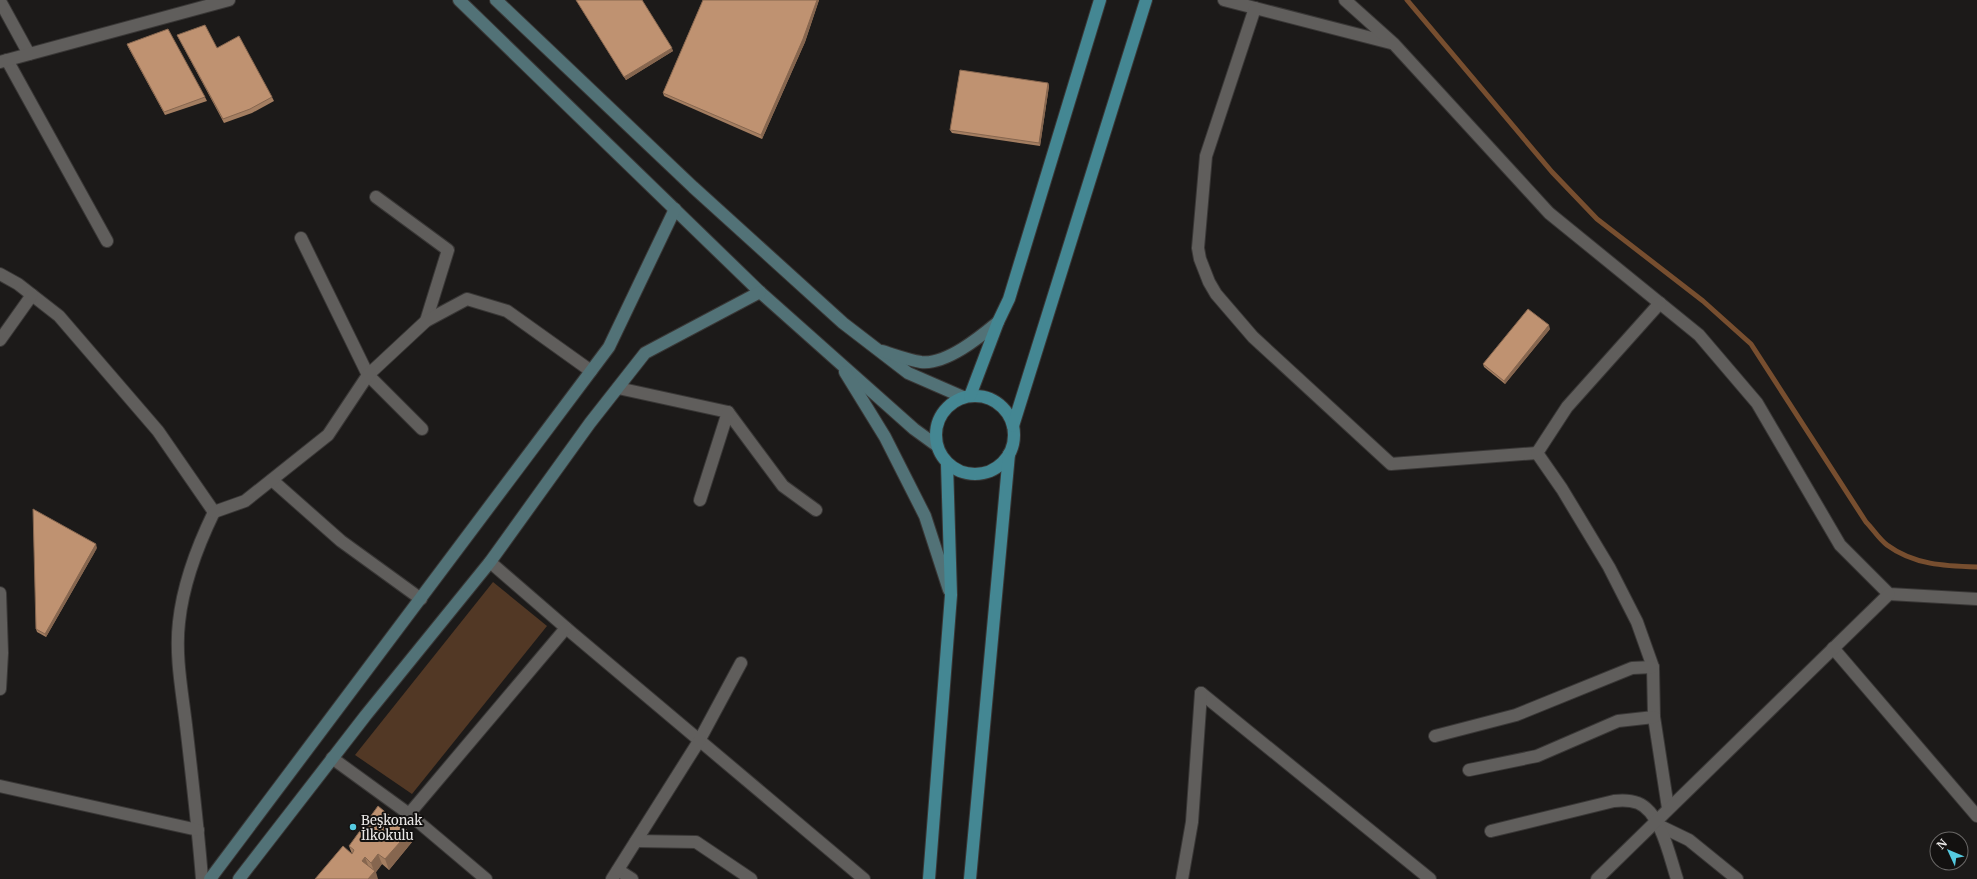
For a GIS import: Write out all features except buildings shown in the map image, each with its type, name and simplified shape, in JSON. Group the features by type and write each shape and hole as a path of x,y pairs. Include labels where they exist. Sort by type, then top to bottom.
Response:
{"main road":[{"path":"459,0 760,292 914,429 936,445"},
{"path":"496,0 693,187 842,323 875,350 908,373 967,397 989,398 1000,405 1008,414 1013,426 1014,436 1009,454 970,879"},
{"path":"1009,454 1002,464 992,471 968,475 957,471 947,464 940,455 936,445 935,433 938,421 944,410 952,402 967,397 1009,299 1100,0"},
{"path":"1013,426 1146,0"},
{"path":"210,879 609,347 675,209"},
{"path":"238,879 332,758 490,562 645,353 760,292"},
{"path":"875,350 923,362 947,357 970,345 998,322"},
{"path":"838,361 885,437 926,516 951,595"},
{"path":"929,879 951,595 947,464"}],"street":[{"path":"107,241 3,61 209,2 229,0"},
{"path":"1224,0 1394,44"},
{"path":"1345,0 1394,44 1550,214 1699,335 1757,403 1840,545 1889,594 1977,598"},
{"path":"0,1 29,54"},
{"path":"1254,8 1206,156 1198,248 1203,269 1216,294 1253,336 1392,464 1537,453"},
{"path":"376,197 448,250 426,321"},
{"path":"301,238 368,375 422,428"},
{"path":"0,274 32,295 59,316 158,431 214,512"},
{"path":"0,340 32,295"},
{"path":"202,879 198,830 178,662 179,622 184,590 194,559 214,512 245,501 328,435 368,375 426,321 467,300 507,311 591,371"},
{"path":"1537,453 1567,407 1660,303"},
{"path":"618,388 728,412 783,486 816,510"},
{"path":"700,500 728,412"},
{"path":"1537,453 1562,489 1609,567 1637,622 1653,667 1654,717 1668,808"},
{"path":"272,480 341,541 421,599"},
{"path":"490,562 699,741 864,879"},
{"path":"0,593 0,689"},
{"path":"1597,879 1658,823 1668,808 1889,594"},
{"path":"409,814 566,628"},
{"path":"1833,648 1977,816"},
{"path":"632,879 615,874 699,741 741,663"},
{"path":"1435,736 1516,715 1632,668 1653,667"},
{"path":"1182,879 1192,822 1201,693 1430,879"},
{"path":"1469,770 1537,756 1618,721 1654,717"},
{"path":"332,758 409,814 486,879"},
{"path":"0,786 198,830"},
{"path":"1491,831 1614,801 1627,800 1640,804 1658,823 1689,840 1737,879"},
{"path":"1658,823 1677,879"},
{"path":"636,841 696,842 751,879"}],"shaded area":[{"path":"493,582 547,626 412,794 355,755"}],"waterway":[{"path":"1407,0 1552,172 1597,219 1703,301 1751,344 1866,522 1881,540 1897,552 1908,557 1942,565 1977,567"}],"place":[{"name":"Beşkonak İlkokulu","path":"353,827"}]}
